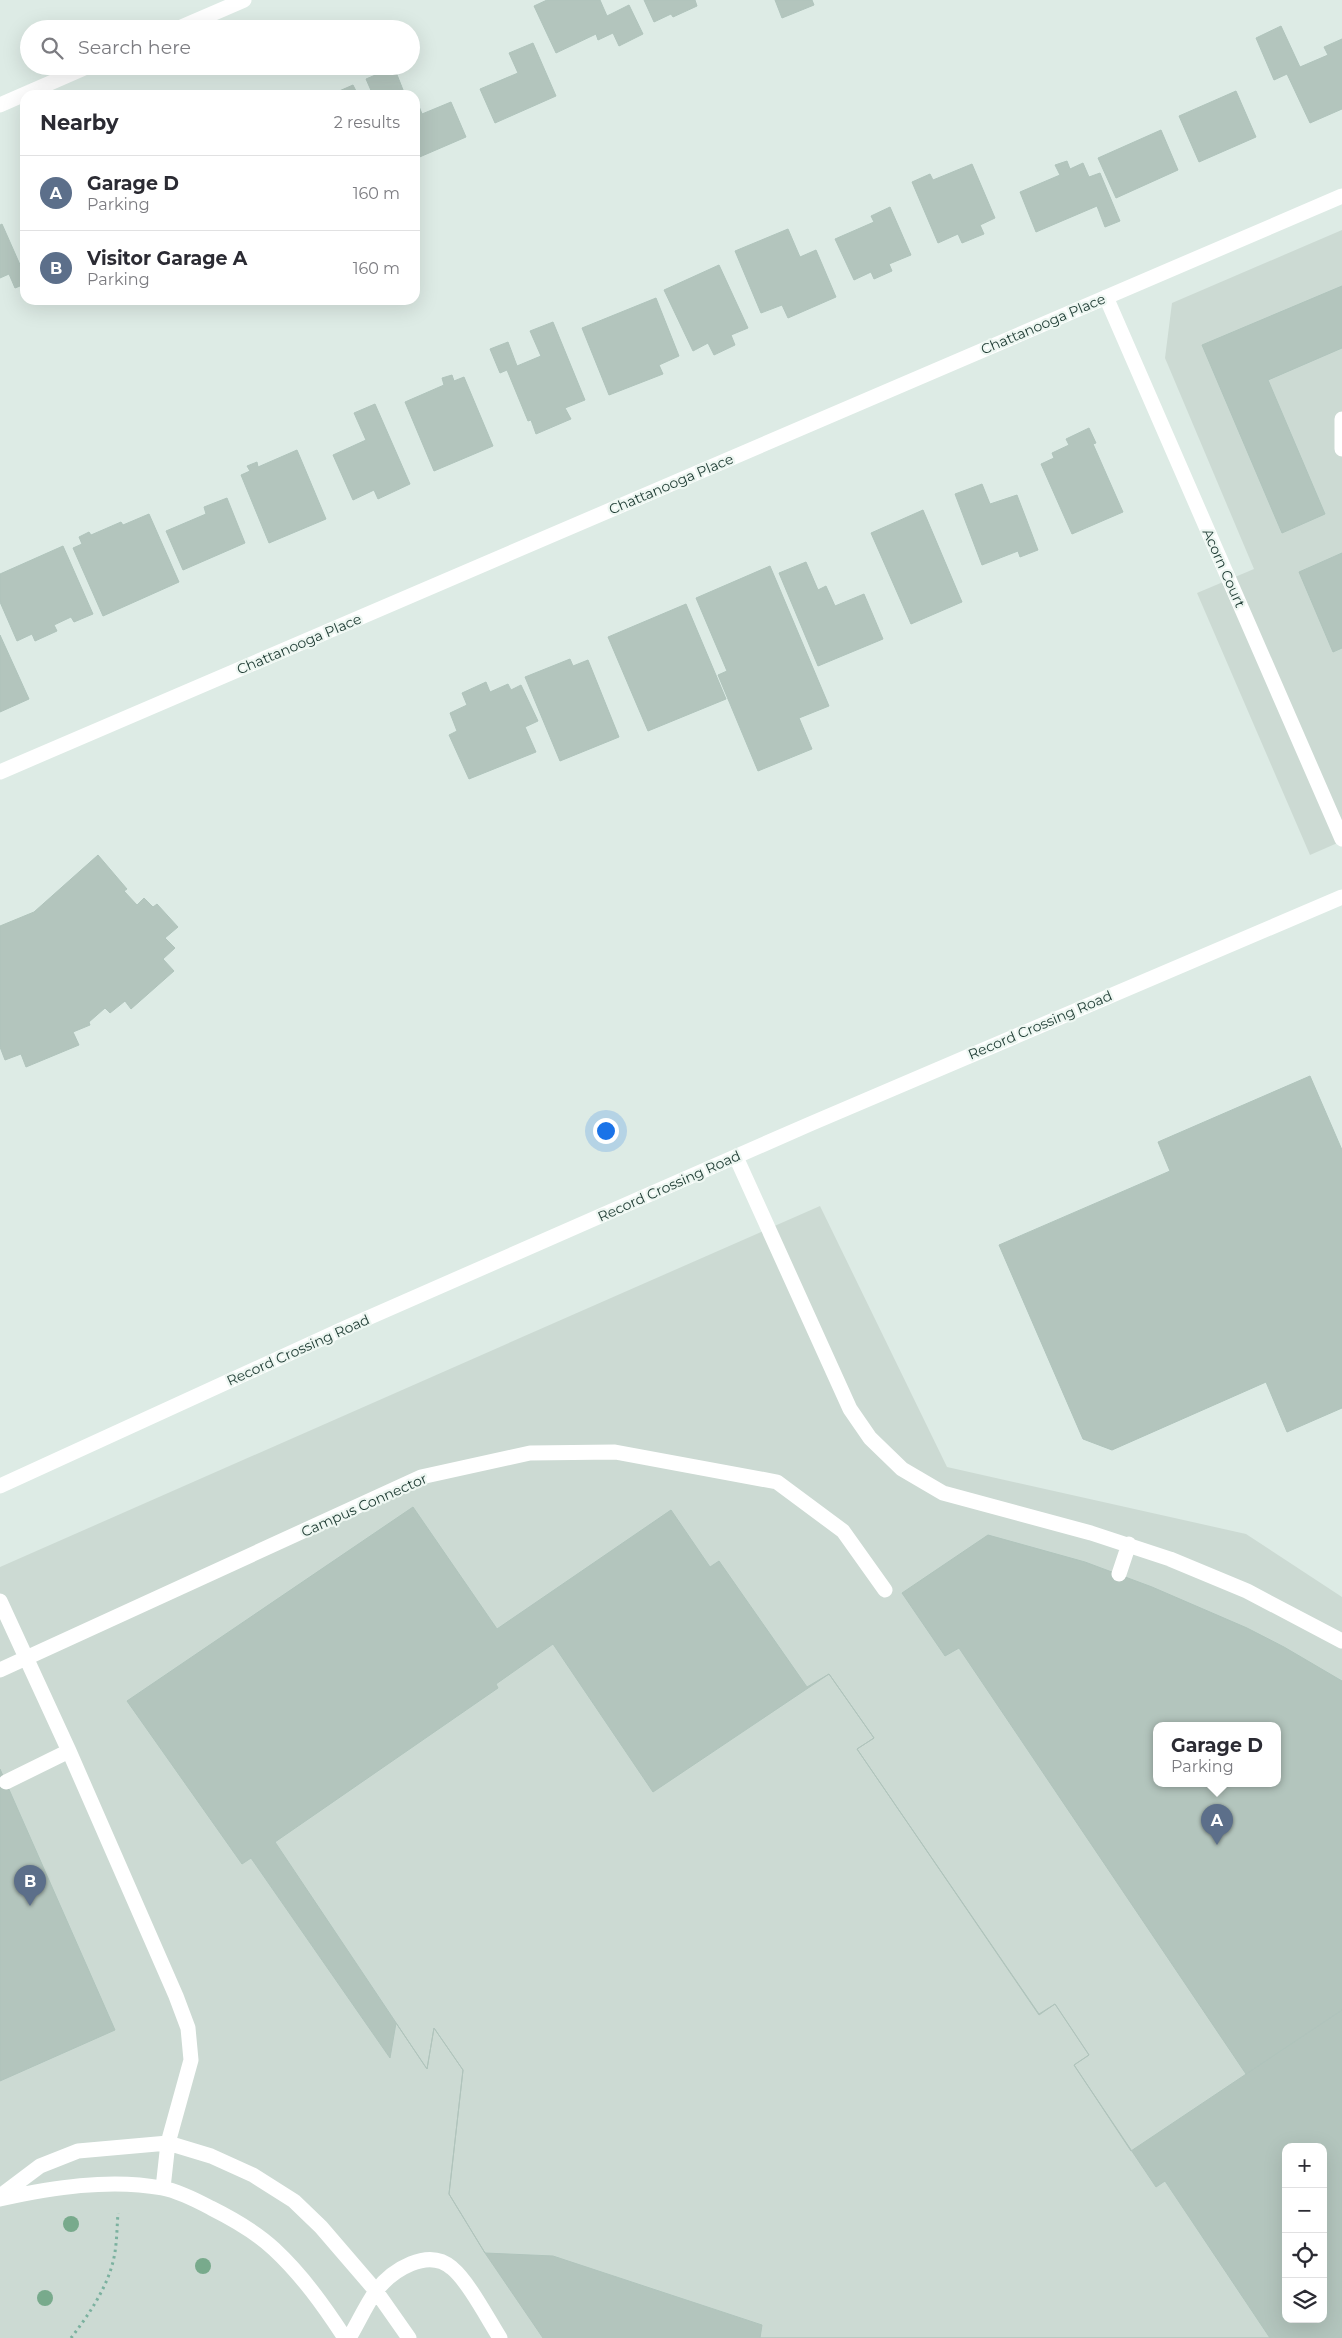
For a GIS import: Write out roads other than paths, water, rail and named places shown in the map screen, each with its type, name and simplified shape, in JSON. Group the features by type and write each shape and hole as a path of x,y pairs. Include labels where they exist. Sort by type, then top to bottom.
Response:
{"street":[{"path":"198,20 244,0"},
{"path":"33,90 69,75"},
{"path":"0,104 20,96"},
{"name":"Chattanooga Place","path":"0,772 1342,196"},
{"name":"Acorn Court","path":"1106,297 1342,839"},
{"path":"1342,419 1342,449"},
{"name":"Record Crossing Road","path":"0,1486 345,1328 736,1157 1342,897"},
{"path":"736,1157 850,1409 870,1438 902,1469 943,1493 1129,1544 1247,1591 1342,1641"},
{"name":"Campus Connector","path":"0,1670 421,1477 530,1453 615,1452 777,1482 843,1530 885,1590"},
{"path":"1119,1574 1129,1544"},
{"path":"0,1601 69,1751 176,1996 188,2028 191,2060 168,2143 163,2188"},
{"path":"6,1782 69,1751"},
{"path":"0,2197 40,2166 78,2151 168,2143 211,2156 253,2174 294,2201 321,2227 376,2291 409,2338"},
{"path":"0,2197 47,2189 121,2184 163,2188 201,2203 239,2223 274,2248 311,2289 345,2338"},
{"path":"349,2338 376,2291 392,2274 418,2261 431,2259 452,2267 500,2338"}],"place":[{"name":"Garage D","path":"1217,1845"},
{"name":"Visitor Garage A","path":"30,1906"}]}
